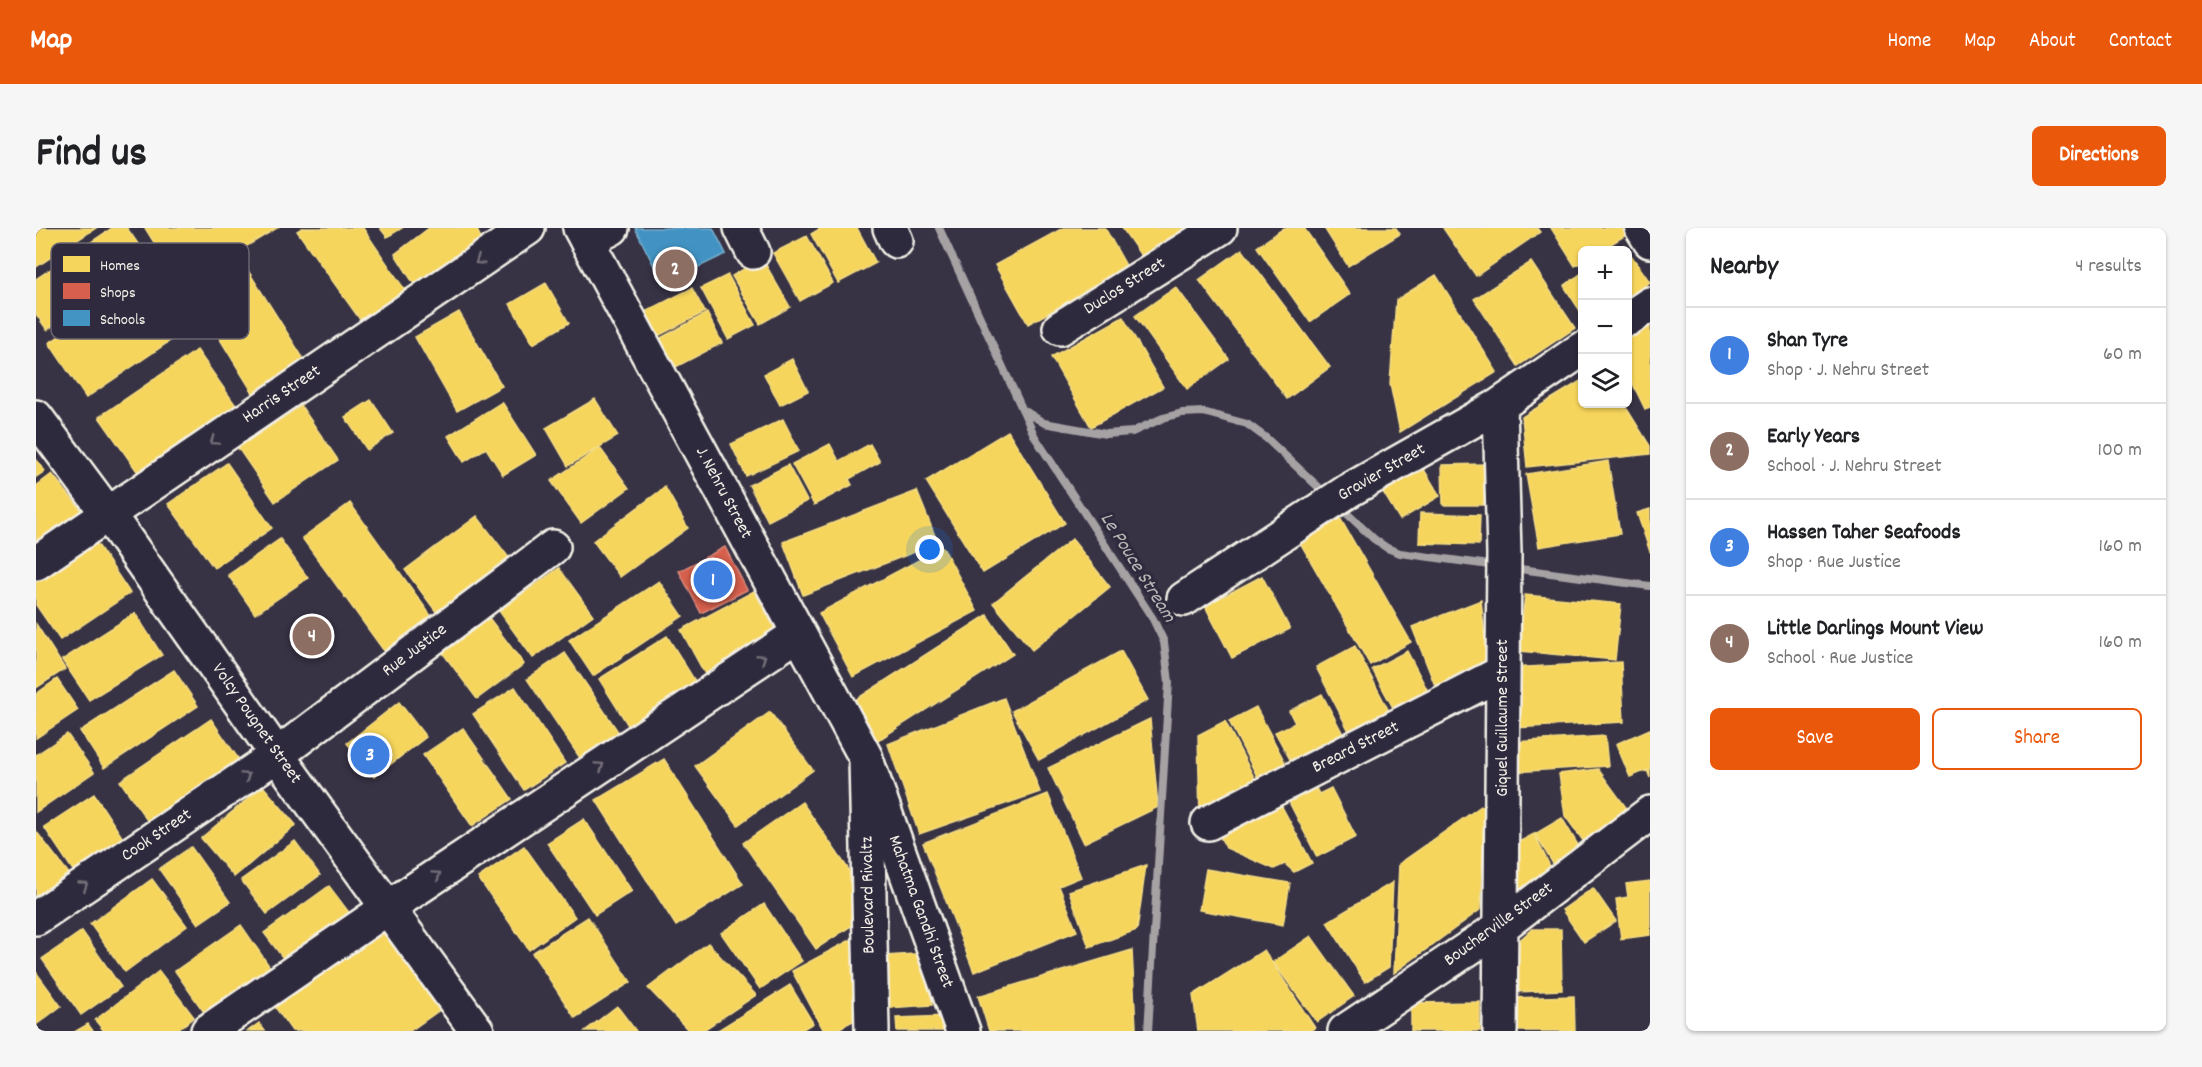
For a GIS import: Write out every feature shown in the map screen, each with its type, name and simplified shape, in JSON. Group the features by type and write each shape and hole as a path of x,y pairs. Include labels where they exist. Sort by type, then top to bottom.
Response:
{"street":[{"name":"Harris Street","path":"36,563 528,228"},
{"name":"Duclos Street","path":"1060,328 1220,228"},
{"path":"1642,228 1650,242"},
{"name":"J. Nehru Street","path":"593,232 798,634 866,758"},
{"path":"1632,316 1650,304"},
{"name":"Gravier Street","path":"1184,598 1348,491 1500,405 1578,353"},
{"name":"Giquel Guillaume Street","path":"1500,405 1504,554 1500,1031"},
{"name":"Volcy Pougnet Street","path":"36,417 108,513 277,755 477,1031"},
{"name":"Rue Justice","path":"277,755 553,547"},
{"path":"208,1031 389,907 798,634"},
{"name":"Breard Street","path":"1208,823 1503,672"},
{"name":"Cook Street","path":"36,918 277,755"},
{"name":"Boulevard Rivaltz","path":"866,758 872,1031"},
{"name":"Mahatma Gandhi Street","path":"866,758 963,1031"},
{"name":"Boucherville Street","path":"1345,1031 1502,926 1650,813"}],"building: Homes":[{"path":"36,228 96,228 73,243 51,243 51,257 36,267"},
{"path":"112,228 127,228 137,243 90,243"},
{"path":"145,228 277,228 249,245 249,243 154,243"},
{"path":"302,228 363,228 405,290 361,321 297,231"},
{"path":"380,228 402,228 387,237"},
{"path":"429,228 476,228 483,242 417,289 395,254"},
{"path":"821,228 857,228 876,263 838,283 811,234"},
{"path":"1063,228 1105,228 1128,269 1028,324 995,265"},
{"path":"1122,228 1212,228 1150,269"},
{"path":"1284,228 1304,228 1350,294 1310,322 1257,247"},
{"path":"1324,228 1396,228 1400,234 1348,266"},
{"path":"1443,228 1537,228 1540,232 1476,276"},
{"path":"1551,228 1621,228 1626,235 1608,246 1578,246 1578,264 1575,266"},
{"path":"807,236 833,283 800,301 773,253"},
{"path":"1242,249 1330,367 1287,399 1199,280"},
{"path":"1632,257 1650,282 1632,294"},
{"path":"762,258 790,307 760,324 732,276"},
{"path":"1531,262 1575,328 1518,366 1474,299"},
{"path":"51,269 51,327 47,330 36,314 36,279"},
{"path":"249,272 305,361 253,393 220,339 249,339"},
{"path":"728,275 755,325 728,339 701,288"},
{"path":"1436,275 1497,372 1400,432 1390,384 1396,300"},
{"path":"1578,276 1578,308 1564,286"},
{"path":"546,283 569,323 533,344 510,304"},
{"path":"1176,287 1229,359 1187,389 1135,316"},
{"path":"692,288 705,312 654,338 641,314"},
{"path":"459,312 502,386 457,411 415,337"},
{"path":"707,313 722,343 668,371 653,342"},
{"path":"1123,317 1163,387 1091,427 1051,357"},
{"path":"1650,327 1650,407 1645,409 1632,382 1632,336"},
{"path":"55,339 173,339 86,398 49,343"},
{"path":"197,350 237,407 139,474 99,417"},
{"path":"792,359 808,391 780,405 764,374"},
{"path":"1578,382 1578,408 1626,408 1650,446 1650,454 1527,467 1522,417"},
{"path":"595,399 618,436 568,466 546,428"},
{"path":"371,400 393,433 367,450 345,417"},
{"path":"502,402 536,455 503,475 486,448 464,462 448,436"},
{"path":"301,406 338,460 275,502 238,448"},
{"path":"783,419 799,451 746,476 731,444"},
{"path":"1008,431 1065,523 983,573 926,481"},
{"path":"830,444 839,461 870,444 880,462 849,479 852,485 814,505 792,464"},
{"path":"600,448 629,488 581,523 551,481"},
{"path":"36,459 45,471 36,477"},
{"path":"1608,461 1620,534 1539,547 1526,474"},
{"path":"227,463 272,528 214,568 168,504"},
{"path":"1420,463 1440,496 1400,520 1380,487"},
{"path":"1484,464 1484,505 1443,505 1442,465"},
{"path":"788,465 807,501 768,521 749,485"},
{"path":"52,474 81,510 36,545 36,486"},
{"path":"665,487 688,528 620,577 593,541"},
{"path":"917,491 938,543 803,595 783,542"},
{"path":"350,503 432,617 384,651 302,538"},
{"path":"1335,509 1411,642 1370,665 1294,532"},
{"path":"1650,509 1650,552 1637,513"},
{"path":"1420,513 1480,515 1479,545 1419,543"},
{"path":"477,516 510,559 437,613 405,570"},
{"path":"94,539 130,593 60,640 36,605 36,577"},
{"path":"280,539 308,578 255,614 228,575"},
{"path":"1072,539 1110,587 1032,650 993,603"},
{"path":"943,547 977,611 853,677 819,613"},
{"path":"559,568 593,615 533,658 499,611"},
{"path":"1262,576 1290,629 1232,658 1205,606"},
{"path":"659,581 683,616 593,676 569,640"},
{"path":"754,591 780,639 707,678 681,630"},
{"path":"1525,595 1621,604 1615,660 1519,651"},
{"path":"1481,600 1488,668 1436,688 1412,627"},
{"path":"483,610 524,664 477,699 436,644"},
{"path":"135,613 162,655 89,700 62,660"},
{"path":"987,615 1013,654 877,741 852,702"},
{"path":"36,624 65,669 36,688"},
{"path":"667,636 700,689 631,730 599,679"},
{"path":"1355,646 1391,715 1351,735 1316,667"},
{"path":"1121,651 1148,700 1039,760 1012,711"},
{"path":"1407,651 1431,697 1397,715 1372,669"},
{"path":"565,653 619,733 580,758 527,679"},
{"path":"1621,662 1624,722 1512,728 1508,668"},
{"path":"174,670 198,706 104,768 80,731"},
{"path":"57,679 78,710 36,738 36,694"},
{"path":"515,687 565,763 524,790 473,714"},
{"path":"1322,694 1344,736 1292,763 1275,732 1295,723 1289,711"},
{"path":"1004,698 1040,792 919,834 888,744"},
{"path":"399,702 426,737 374,777 347,743"},
{"path":"1256,707 1288,768 1260,782 1229,721"},
{"path":"770,712 813,770 738,825 695,766"},
{"path":"211,719 244,767 153,829 120,781"},
{"path":"1150,719 1158,807 1084,843 1048,768"},
{"path":"1225,721 1259,787 1200,818 1198,735"},
{"path":"463,728 512,799 472,826 423,755"},
{"path":"1650,729 1650,778 1647,770 1630,777 1616,744"},
{"path":"67,734 94,772 36,812 36,755"},
{"path":"1605,736 1608,766 1513,772 1512,742"},
{"path":"664,759 743,884 676,926 596,800"},
{"path":"1598,769 1628,810 1584,842 1565,816 1559,774"},
{"path":"1313,782 1319,794 1331,788 1356,837 1317,857 1286,796"},
{"path":"263,786 296,825 234,877 201,838"},
{"path":"94,794 128,846 78,878 44,827"},
{"path":"1048,794 1081,877 1059,886 1077,931 974,972 923,843"},
{"path":"1279,801 1312,863 1294,872 1285,864 1274,869 1226,848 1218,833"},
{"path":"802,802 849,870 854,924 816,949 743,843"},
{"path":"1484,804 1481,909 1394,973 1399,864"},
{"path":"1562,818 1582,852 1555,867 1535,834"},
{"path":"584,819 632,891 595,915 547,843"},
{"path":"36,831 74,880 36,909"},
{"path":"1534,834 1557,880 1510,897 1513,845"},
{"path":"295,841 320,875 267,914 241,880"},
{"path":"524,846 575,917 529,950 478,878"},
{"path":"191,847 230,902 198,924 159,869"},
{"path":"1146,865 1137,930 1089,947 1069,891"},
{"path":"1206,869 1290,883 1283,925 1199,910"},
{"path":"152,879 187,926 125,972 90,924"},
{"path":"1650,881 1650,935 1621,939 1616,899 1628,897 1626,884"},
{"path":"1393,882 1389,967 1365,982 1327,922"},
{"path":"329,886 351,915 286,962 264,933"},
{"path":"1593,888 1616,921 1584,942 1562,910"},
{"path":"764,904 802,961 760,989 721,933"},
{"path":"588,917 631,982 575,1018 532,953"},
{"path":"241,925 272,970 206,1015 175,971"},
{"path":"384,929 441,1009 410,1031 292,1031 275,1007"},
{"path":"1532,929 1561,929 1562,990 1514,992 1512,947"},
{"path":"82,931 121,987 81,1015 42,959"},
{"path":"1311,936 1354,996 1317,1022 1273,962"},
{"path":"856,937 866,1014 834,1031 824,1031 792,971"},
{"path":"708,943 756,995 702,1031 689,1031 648,988"},
{"path":"1132,950 1136,1028 1125,1031 989,1031 978,996"},
{"path":"1264,950 1315,1028 1309,1031 1198,1031 1193,995"},
{"path":"929,953 932,1005 888,1008 885,956"},
{"path":"159,971 194,1017 176,1031 104,1031 95,1020"},
{"path":"36,972 61,1006 36,1025"},
{"path":"790,985 813,1023 800,1031 718,1030"},
{"path":"1574,996 1575,1031 1511,1031 1510,998"},
{"path":"1480,1002 1480,1031 1411,1031 1411,1003"},
{"path":"617,1006 636,1031 585,1031"},
{"path":"948,1016 949,1031 897,1031 896,1018"},
{"path":"259,1023 265,1031 248,1031"},
{"path":"88,1024 93,1031 76,1031"}],"building: Shops":[{"path":"725,547 747,590 701,613 679,571"}],"building: Schools":[{"path":"635,228 713,228 726,254 663,284"}],"waterway":[{"name":"Le Pouce Stream","path":"939,228 1035,437 1153,619 1164,642 1169,682 1148,1031"},
{"path":"1022,409 1044,423 1106,434 1132,432 1163,418 1182,413 1203,412 1247,424 1266,438 1327,495"},
{"path":"1338,505 1374,539 1400,553 1497,566"},
{"path":"1512,568 1650,586"}],"place":[{"name":"Early Years","path":"675,269"},
{"name":"Shan Tyre","path":"713,580"},
{"name":"Little Darlings Mount View","path":"312,636"},
{"name":"Hassen Taher Seafoods","path":"370,755"}]}
